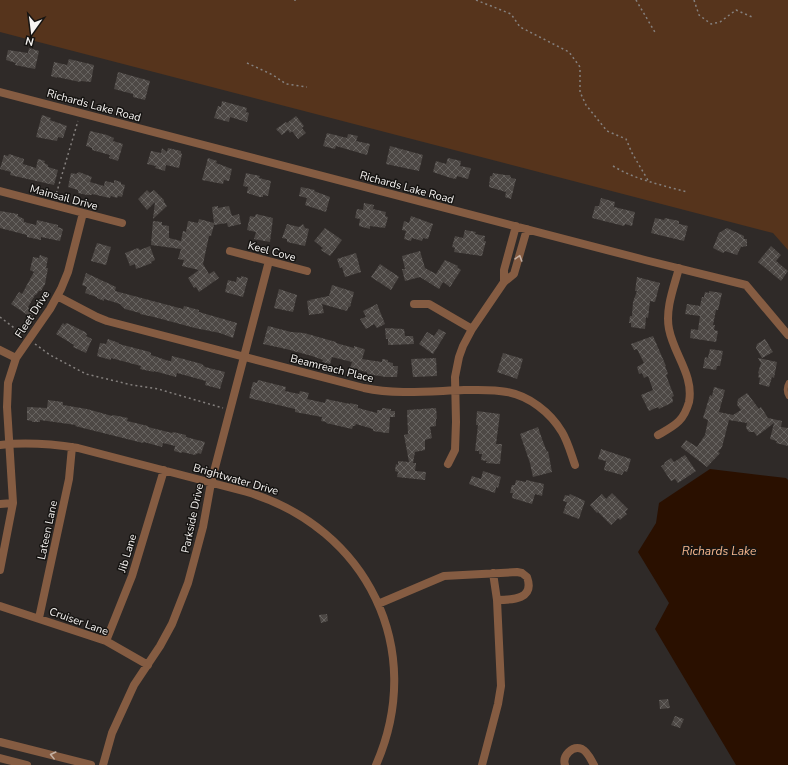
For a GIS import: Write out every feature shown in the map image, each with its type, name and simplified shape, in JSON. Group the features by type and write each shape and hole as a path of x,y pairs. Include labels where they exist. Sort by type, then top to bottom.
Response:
{"street":[{"name":"Richards Lake Road","path":"0,92 746,285 788,335"},
{"name":"Mainsail Drive","path":"0,191 122,223"},
{"name":"Fleet Drive","path":"0,570 13,503 6,397 8,383 16,358 57,296 68,272 84,213"},
{"path":"504,282 504,270 516,226"},
{"path":"448,464 455,450 455,377 459,357 472,329 504,282 514,274 527,229"},
{"name":"Keel Cove","path":"230,251 307,271"},
{"name":"Parkside Drive","path":"103,765 112,733 134,685 160,646 172,624 188,583 203,527 211,483 269,261"},
{"path":"658,435 681,420 688,406 690,396 690,386 687,375 671,337 669,328 669,307 679,268"},
{"name":"Beamreach Place","path":"57,296 107,321 376,391 495,390 521,396 544,410 554,420 561,431 575,465"},
{"path":"414,304 429,304 472,329"},
{"path":"0,350 16,358"},
{"name":"Brightwater Drive","path":"0,445 32,443 72,447 263,497 279,503 309,520 333,540 367,582 378,604 392,650 394,698 391,718 383,748 376,765"},
{"name":"Lateen Lane","path":"39,618 69,479 72,447"},
{"name":"Jib Lane","path":"106,641 132,576 164,470"},
{"path":"0,504 13,503"},
{"path":"378,604 444,576 517,572 522,573 527,578 529,582 529,589 525,595 519,598 497,600"},
{"path":"482,765 498,704 501,686 497,600 493,573"},
{"name":"Cruiser Lane","path":"0,606 106,641 148,665"},
{"path":"0,742 91,765"},
{"path":"565,765 565,756 568,752 575,749 582,749 594,765"},
{"path":"0,758 27,765"}],"lane":[{"path":"788,382 786,386 786,393 788,397"}],"path":[{"path":"476,0 512,14 520,27 569,52 580,67 580,92 586,106 607,131 626,139 632,153 649,182"},
{"path":"636,0 656,34"},
{"path":"694,0 699,15 711,24 720,22 736,10 752,17"},
{"path":"247,63 273,75 286,84 307,87"},
{"path":"53,205 80,113"},
{"path":"613,166 625,173 649,182 688,192"},
{"path":"0,317 50,355 86,374 132,385 158,389 230,410"}],"shaded area":[{"path":"0,0 788,0 788,250 773,233 0,32"}],"water":[{"name":"Richards Lake","path":"710,469 786,478 788,480 788,765 736,765 655,629 669,603 638,552 656,523 659,503"}],"building":[{"path":"29,48 39,51 35,69 15,65 16,63 6,60 8,50 28,53"},
{"path":"69,59 94,65 91,82 80,82 51,76 54,62 67,65"},
{"path":"118,72 150,81 145,100 133,97 133,94 114,89"},
{"path":"222,101 247,108 246,112 249,113 247,122 230,117 229,122 214,118 218,106 221,107"},
{"path":"42,115 51,118 50,120 67,126 63,138 58,137 57,141 36,137"},
{"path":"296,116 304,126 302,128 306,133 298,139 292,131 290,133 288,130 282,135 276,129 286,122 287,123"},
{"path":"90,131 107,135 114,138 113,141 123,144 118,161 109,158 110,155 92,150 92,148 86,146"},
{"path":"327,133 347,138 348,134 358,136 356,141 370,144 367,155 336,146 335,149 323,146"},
{"path":"390,146 423,155 419,171 386,164"},
{"path":"162,148 167,152 168,148 181,151 182,154 179,168 166,165 165,171 155,168 156,166 147,164 151,151 161,153"},
{"path":"9,154 24,159 23,164 36,168 38,159 45,161 44,163 48,165 48,167 58,170 54,185 10,175 11,172 0,169 4,155 8,156"},
{"path":"208,158 217,161 216,163 232,169 229,181 224,180 223,184 202,180"},
{"path":"448,158 461,161 460,166 471,168 468,179 457,176 456,179 451,178 433,172 436,161 446,164"},
{"path":"79,172 92,177 90,182 104,186 105,181 114,183 114,180 121,182 121,184 125,185 122,197 118,196 117,198 111,196 110,198 78,193 78,190 68,187 71,173 76,174"},
{"path":"246,173 260,176 259,178 271,181 268,196 263,195 263,197 260,197 247,193 248,187 243,186"},
{"path":"493,173 510,175 511,178 516,179 511,199 505,197 506,192 489,187 490,176 492,176"},
{"path":"301,187 315,190 314,191 330,197 326,212 305,205 307,198 299,196"},
{"path":"147,190 150,193 154,190 164,200 167,206 153,219 155,202 147,210 138,199"},
{"path":"601,198 615,202 614,207 635,212 632,226 625,224 624,226 592,218 595,206 599,206"},
{"path":"364,203 374,205 373,209 386,212 385,216 388,217 385,228 370,226 370,229 359,226 360,219 355,218 357,209 363,210"},
{"path":"218,206 218,208 229,206 232,216 239,214 241,224 228,227 227,223 214,225 211,236 209,236 203,264 209,274 214,271 219,278 199,292 196,287 194,288 188,278 199,270 182,266 184,260 178,259 181,249 151,245 153,221 162,222 162,225 169,226 169,238 181,241 183,231 186,232 188,221 198,223 199,219 214,223 212,207"},
{"path":"0,211 18,214 18,216 24,219 24,222 36,225 37,220 58,225 58,227 63,229 60,241 41,237 41,240 27,237 27,235 0,228"},
{"path":"256,214 273,218 270,242 254,239 256,232 247,230 250,216 255,217"},
{"path":"411,216 433,224 428,239 423,238 422,241 412,238 411,241 404,239 406,231 402,230 404,221 409,223"},
{"path":"655,218 664,220 665,218 679,221 679,224 688,226 684,241 651,233"},
{"path":"287,224 299,227 303,224 305,228 309,229 305,246 287,242 287,239 282,238"},
{"path":"325,228 342,240 330,256 321,250 323,248 314,241"},
{"path":"727,228 744,236 744,239 747,239 747,246 741,247 737,255 725,251 723,253 713,248 719,233"},
{"path":"465,230 476,232 475,234 485,236 484,241 486,241 482,256 454,252 455,248 452,247 455,236 463,238"},
{"path":"97,243 111,247 106,265 91,261"},
{"path":"150,246 155,260 151,262 152,263 136,269 135,264 130,266 125,253 138,248 140,250"},
{"path":"771,246 781,255 776,261 788,271 781,281 758,262"},
{"path":"420,251 425,268 436,274 445,260 458,266 457,267 461,270 450,287 443,282 439,289 420,277 405,281 402,269 405,269 402,256"},
{"path":"356,253 361,272 345,277 342,267 340,268 337,259"},
{"path":"40,255 48,258 46,268 48,268 45,284 41,291 35,295 28,307 35,320 11,304 19,292 22,294 34,272 30,270 33,257 39,258"},
{"path":"380,264 399,277 391,290 371,277"},
{"path":"86,273 116,287 115,291 183,309 184,306 237,323 233,338 220,333 140,314 125,309 120,304 104,299 104,301 85,293 87,287 82,285"},
{"path":"241,276 248,278 243,297 225,292 228,280 236,282 237,277 241,278"},
{"path":"637,277 660,283 655,302 650,301 645,329 631,327 631,323 629,323 630,316 632,316 633,302 637,291 635,291"},
{"path":"332,285 354,292 350,307 349,306 347,311 322,304 324,313 309,315 307,301 329,296"},
{"path":"279,289 297,295 293,312 274,308"},
{"path":"709,291 722,293 713,325 715,325 714,330 718,331 716,342 690,338 691,329 698,330 700,316 685,314 687,304 700,306 705,292 709,293"},
{"path":"377,304 385,324 377,328 374,324 366,329 360,319 366,317 363,311"},
{"path":"63,323 65,325 66,323 69,324 85,332 87,334 86,336 92,339 86,353 73,347 74,345 56,334"},
{"path":"268,326 291,332 304,333 354,348 354,346 364,349 362,359 382,362 382,359 388,360 388,362 393,363 393,366 398,366 397,377 367,374 367,372 350,368 352,362 332,357 330,364 322,362 323,360 312,356 263,344"},
{"path":"385,328 404,329 405,336 413,336 414,344 388,345"},
{"path":"439,329 446,333 433,354 419,344 427,332 434,336"},
{"path":"653,336 666,366 668,374 666,375 674,396 672,397 673,402 659,409 658,407 649,411 641,395 653,390 648,376 644,378 642,373 639,374 637,367 644,363 637,349 634,350 631,344"},
{"path":"108,339 119,344 150,352 151,355 169,361 171,361 172,356 225,372 220,389 205,385 206,381 177,373 176,377 140,369 141,366 111,358 111,360 97,356 100,343 106,344"},
{"path":"765,339 773,352 762,358 756,348 757,344"},
{"path":"710,349 723,351 720,366 717,366 716,370 703,368 705,357 708,358"},
{"path":"503,353 523,359 517,379 497,372"},
{"path":"436,358 437,376 413,377 411,359"},
{"path":"758,358 777,362 774,378 772,377 769,387 759,384 760,378 758,377 758,373 761,363"},
{"path":"258,380 286,387 285,391 299,394 300,391 309,393 307,399 325,403 326,399 350,403 358,405 358,408 377,413 377,410 382,410 382,408 391,409 391,411 395,411 395,417 390,417 389,433 373,431 373,429 356,424 352,429 326,423 327,422 321,421 322,417 295,412 295,409 249,398 253,382 257,383"},
{"path":"714,387 725,390 719,412 733,415 741,410 737,405 738,399 747,393 759,409 761,407 768,418 782,421 781,427 788,428 788,446 776,443 777,441 770,439 774,423 757,436 754,432 749,432 746,428 747,423 729,420 722,447 718,452 720,453 707,467 681,447 686,440 697,447 705,435 708,420 703,418"},
{"path":"48,400 63,402 63,405 128,418 127,421 172,433 186,435 186,437 205,442 201,454 198,453 195,455 174,451 175,446 163,443 162,447 75,426 76,425 40,420 40,422 32,422 27,420 27,407 47,408"},
{"path":"436,408 436,426 430,427 432,438 425,440 425,450 415,452 413,463 416,463 415,471 426,472 425,480 397,477 398,472 395,471 398,461 409,462 404,435 408,434 407,410"},
{"path":"477,411 500,414 496,444 502,444 500,464 486,463 487,461 481,460 482,454 479,454 479,451 475,451 478,425 476,425"},
{"path":"538,427 547,452 548,451 552,472 533,477 520,434"},
{"path":"601,449 631,459 627,472 624,471 622,475 604,470 606,461 598,459"},
{"path":"685,455 696,471 678,483 675,479 671,481 661,466 671,458 674,462"},
{"path":"483,471 501,477 495,493 469,484 472,476 481,479"},
{"path":"516,480 526,482 526,480 544,484 542,496 535,494 532,504 512,498 513,493 510,493 512,485 515,485"},
{"path":"612,493 628,509 625,512 627,514 620,520 618,518 611,525 590,505 602,494 606,499"},
{"path":"570,494 585,501 579,519 563,513 567,502 563,501 565,495 569,496"},
{"path":"327,614 328,621 321,623 319,615"},
{"path":"668,699 670,708 660,709 659,700"},
{"path":"675,716 684,719 680,728 671,725"}]}
